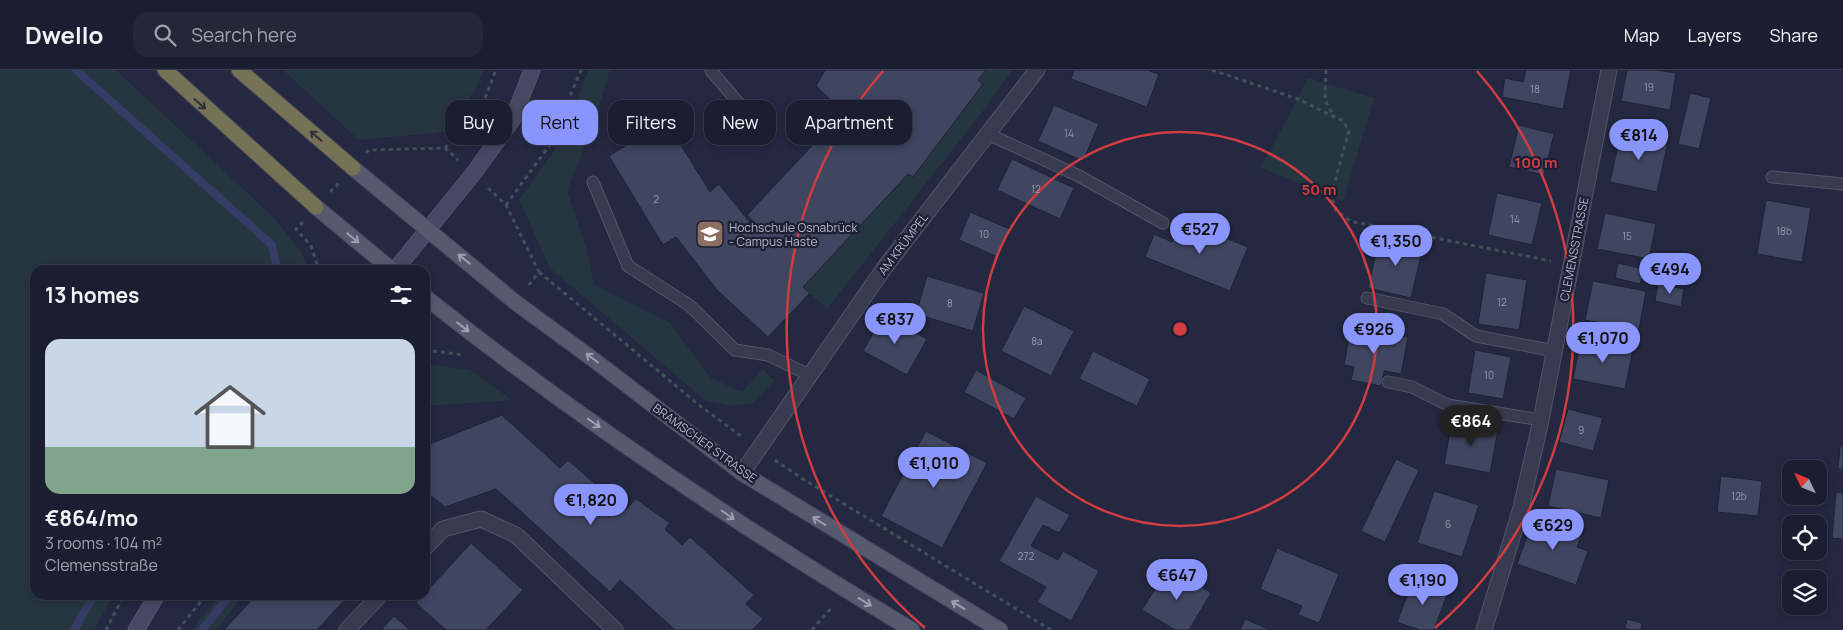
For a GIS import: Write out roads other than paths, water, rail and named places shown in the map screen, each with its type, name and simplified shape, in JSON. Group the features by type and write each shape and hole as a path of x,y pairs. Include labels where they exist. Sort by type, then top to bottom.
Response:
{"highway":[{"path":"165,70 316,207"},
{"path":"239,70 352,168"}],"main road":[{"name":"BRAMSCHER STRASSE","path":"352,168 515,302 742,473 1000,630"},
{"path":"316,207 387,265"},
{"path":"430,300 544,388 747,528 912,630"}],"street":[{"path":"397,265 473,174 513,119 532,70"},
{"name":"AM KRÜMPEL","path":"742,473 885,267 1038,70"},
{"name":"CLEMENSSTRASSE","path":"1484,630 1521,508 1541,420 1608,70"},
{"path":"430,543 443,529 481,519 516,535 615,630"},
{"path":"136,630 154,600"},
{"path":"347,630 375,600"}],"lane":[{"path":"711,70 736,100"},
{"path":"988,134 1079,176 1163,224"},
{"path":"1772,177 1843,184"},
{"path":"593,182 628,266 689,305 735,350 768,355 809,375"},
{"path":"1367,298 1443,314 1476,336 1554,351"},
{"path":"1388,382 1412,388 1448,405 1541,420"}],"waterway":[{"path":"76,70 272,245 276,265"},
{"path":"74,630 91,600"},
{"path":"202,630 226,600"}],"place":[{"name":"Hochschule Osnabrück - Campus Haste","path":"710,234"}]}
